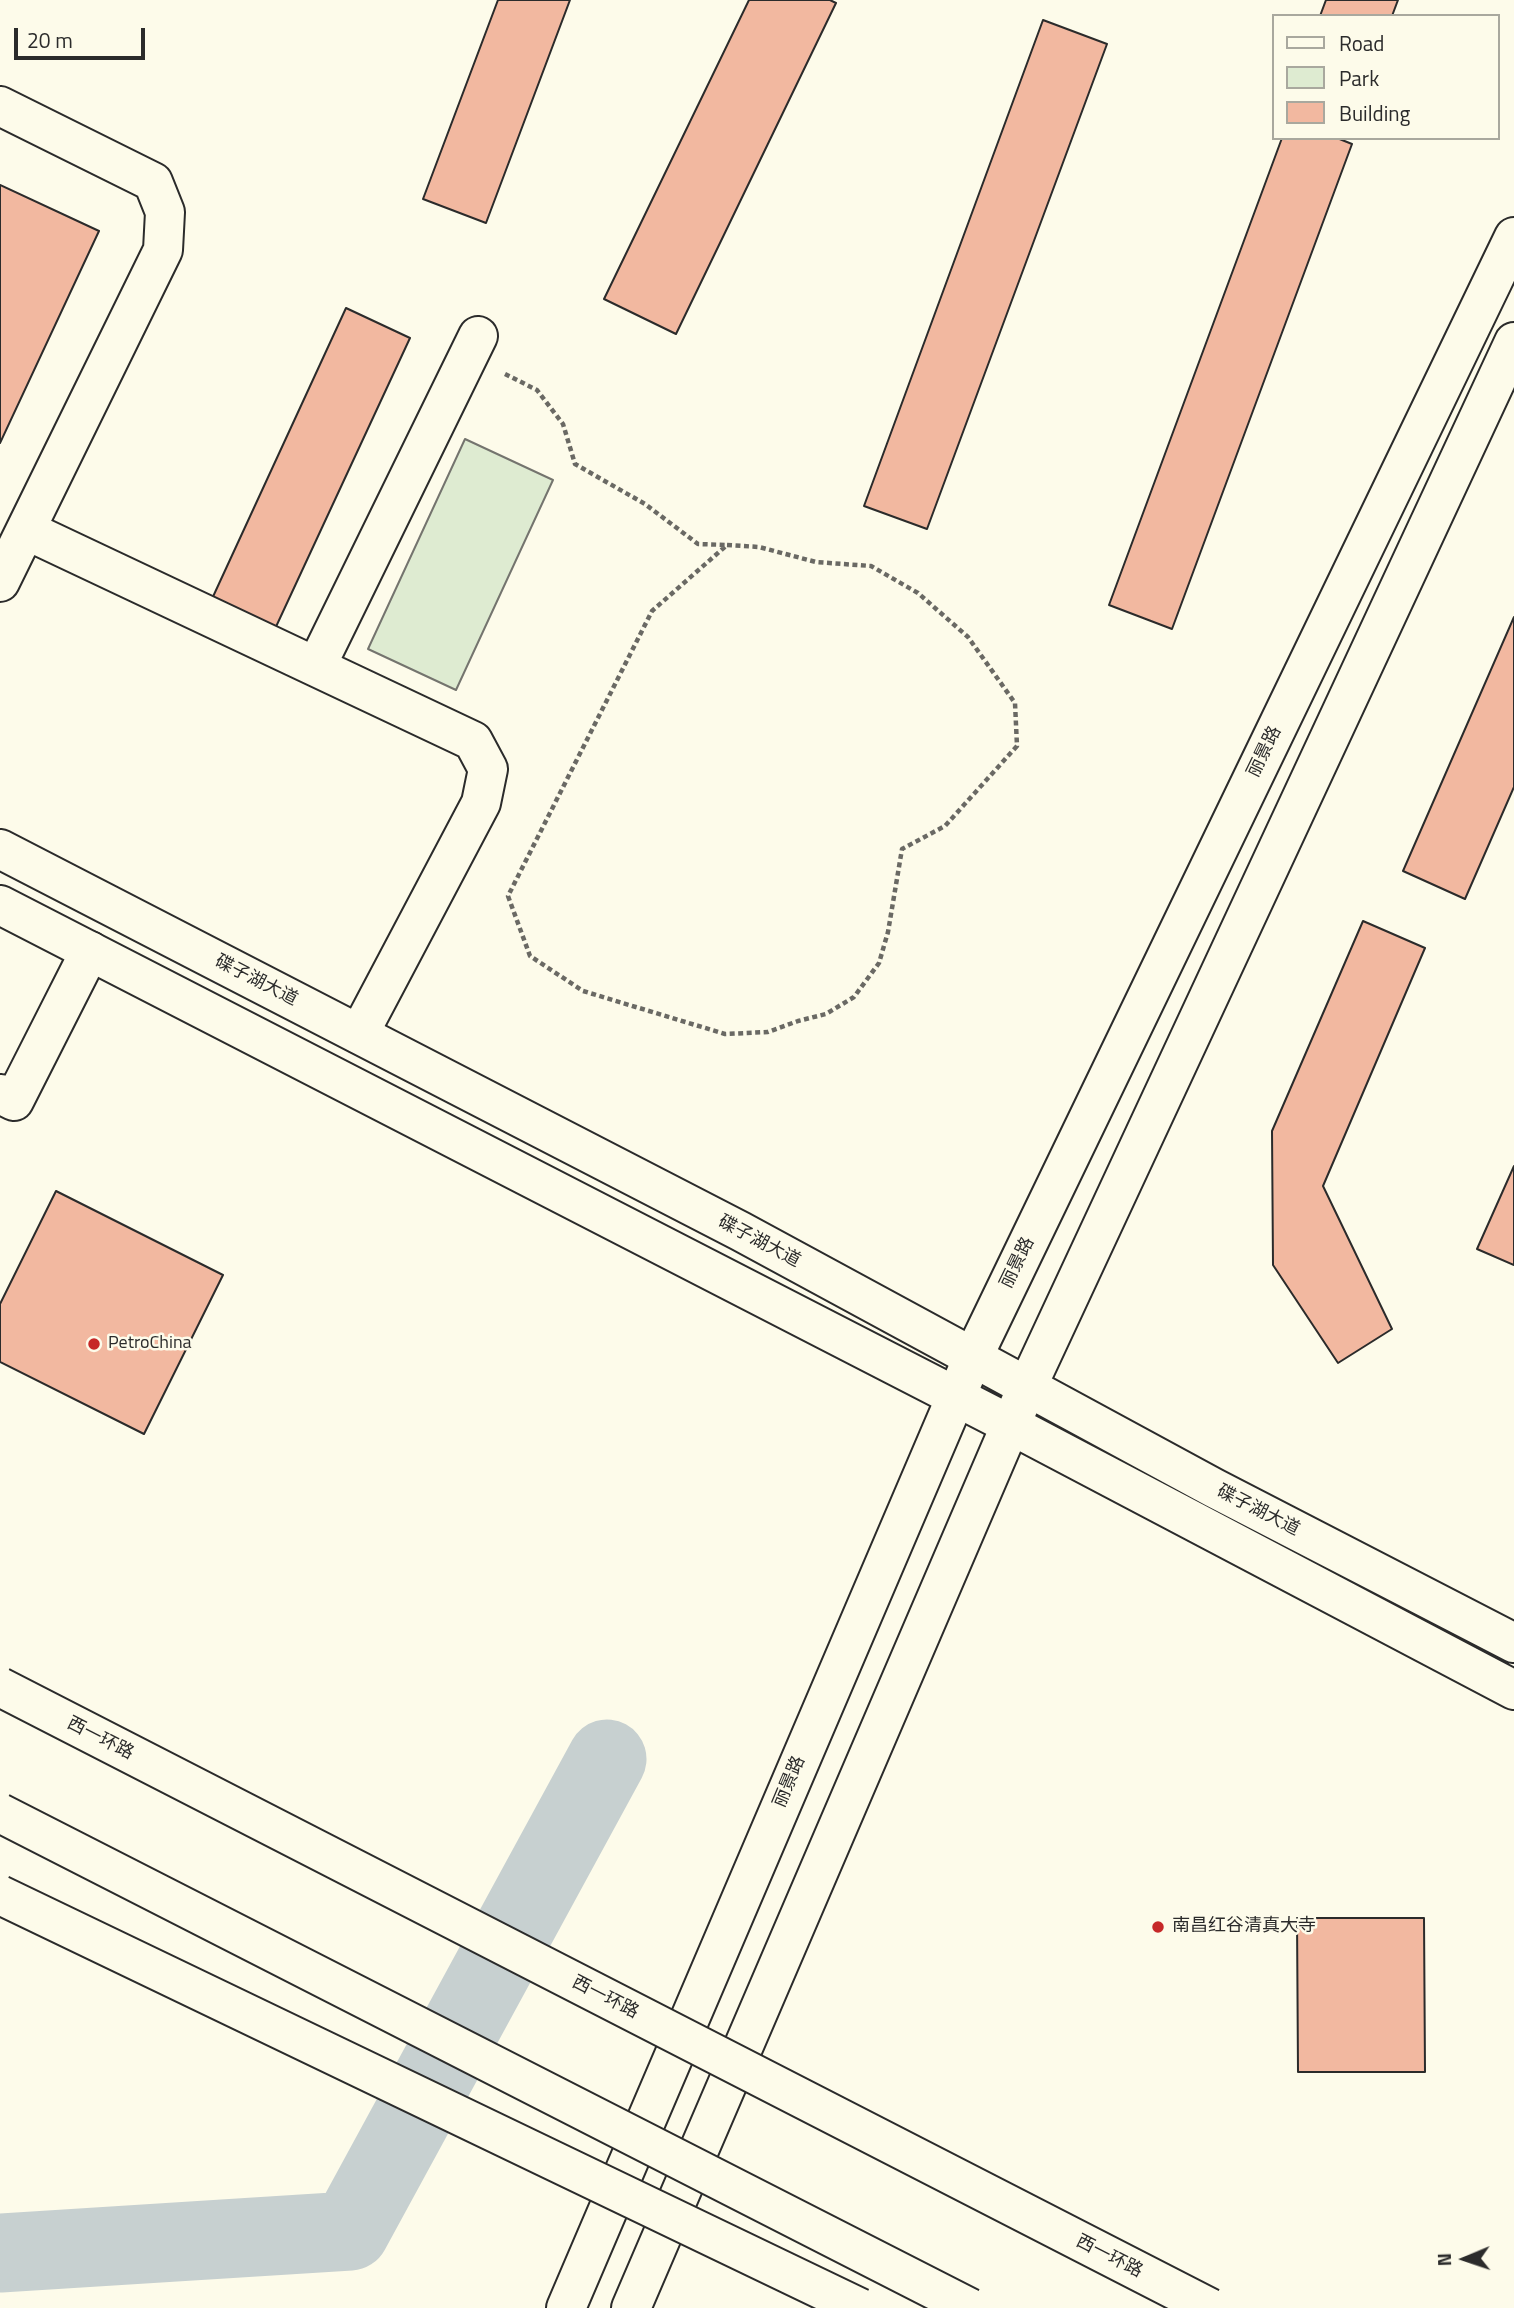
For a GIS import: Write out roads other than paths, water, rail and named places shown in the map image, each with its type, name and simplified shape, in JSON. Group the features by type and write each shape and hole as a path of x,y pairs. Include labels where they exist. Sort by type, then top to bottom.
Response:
{"main road":[{"path":"0,106 153,182 165,212 163,250 0,582"},
{"name":"丽景路","path":"566,2308 973,1357 1514,237"},
{"path":"631,2308 1027,1387 1514,342"},
{"path":"316,667 473,346"},
{"path":"26,530 473,741 488,769 481,803 359,1034"},
{"name":"碟子湖大道","path":"0,849 740,1231 1226,1494 1514,1643"},
{"path":"0,905 1011,1425 1514,1690"},
{"path":"0,1094 14,1101 90,951"},
{"name":"西一环路","path":"0,1687 1210,2308"},
{"path":"0,1813 970,2308"},
{"path":"0,1895 860,2308"}],"waterway":[{"path":"0,2253 350,2231 607,1759"}],"place":[{"name":"PetroChina","path":"94,1344"},
{"name":"南昌红谷清真大寺","path":"1158,1927"}]}
